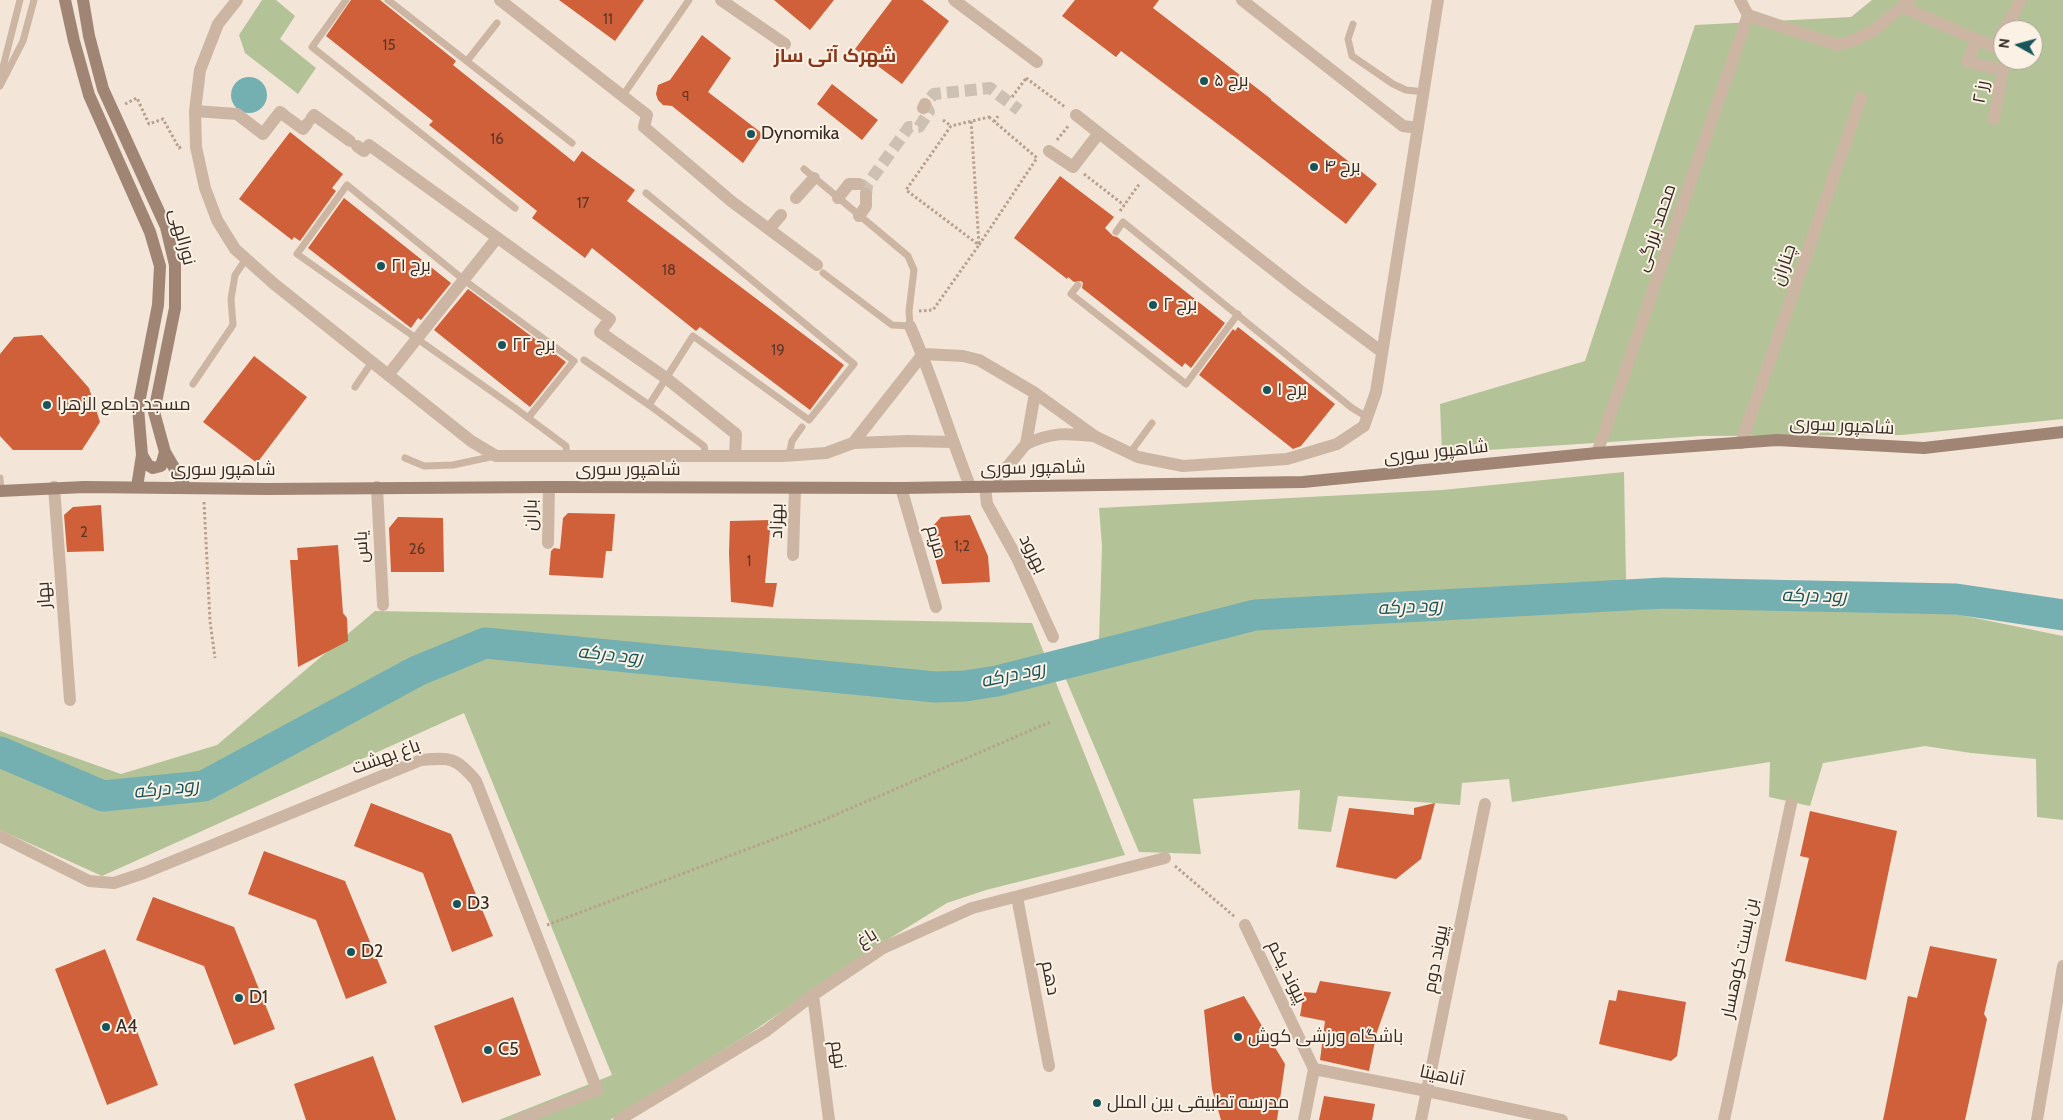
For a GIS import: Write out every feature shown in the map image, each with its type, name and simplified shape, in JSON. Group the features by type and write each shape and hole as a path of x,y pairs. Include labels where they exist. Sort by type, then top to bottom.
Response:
{"street":[{"name":"نورالهی","path":"65,0 89,95 150,232 160,266 158,305 138,408 142,455 137,487"},
{"name":"نورالهی","path":"83,0 89,36 103,89 166,227 175,265 174,308 154,412 165,452 186,488"},
{"path":"237,0 218,24 200,70 195,111 196,147 205,188 217,220 235,249 273,283 471,441 496,456 789,455 826,453 853,443 952,442"},
{"path":"500,0 647,115 644,127 731,200 820,269"},
{"path":"721,0 785,44"},
{"path":"954,0 1037,62"},
{"path":"1242,0 1402,126 1418,128"},
{"path":"923,354 963,356 979,360 1035,393 1096,437 1138,457 1183,466 1287,459 1337,444 1364,426 1376,392 1438,0"},
{"path":"1740,0 1748,15 1836,45 1852,41 1873,31 1906,3 1976,40 1993,47"},
{"path":"2009,20 2021,0"},
{"name":"محمد بزرگی","path":"1597,453 1748,15"},
{"name":"رز ۲","path":"1976,40 1968,62 2002,70 1994,119"},
{"name":"چناران","path":"1741,443 1861,98"},
{"path":"195,111 237,114 263,134 280,112 303,129 314,115 364,151 369,145 610,319 600,332 666,378 736,434 735,456"},
{"path":"1076,115 1291,284 1382,352"},
{"path":"1049,151 1073,167 1099,133"},
{"path":"796,198 809,174"},
{"path":"838,198 849,184 862,189 866,206 859,216"},
{"path":"769,229 781,215"},
{"path":"388,375 497,238"},
{"path":"910,326 923,354 952,442 970,486"},
{"path":"853,443 923,354"},
{"path":"1026,444 1035,393"},
{"name":"شاهپور سوری","path":"1,491 54,487 901,488 1303,482 1597,453 1777,440 1924,448 2063,432"},
{"path":"985,486 1003,472 1026,444 1045,436 1064,433 1096,437"},
{"path":"142,455 148,465 153,468 161,466 165,452"},
{"name":"بهرود","path":"985,486 987,504 1017,558 1053,636"},
{"name":"بهار","path":"54,487 70,700"},
{"name":"یاس","path":"377,487 383,605"},
{"name":"باران","path":"548,543 549,487"},
{"name":"بهزاد","path":"793,555 795,488"},
{"name":"مریم","path":"901,488 936,607"},
{"name":"باغ بهشت","path":"0,836 89,881 114,883 144,874 421,760 443,757 463,765 476,781 597,1090 518,1120"},
{"name":"پیوند دوم","path":"1421,1120 1485,804"},
{"name":"بن بست کوهسار","path":"1724,1120 1791,804"},
{"name":"باغ","path":"619,1120 766,1031 813,995 883,948 972,908 1166,858"},
{"name":"دهم","path":"1017,897 1049,1066"},
{"name":"پیوند یکم","path":"1245,925 1314,1069"},
{"path":"2037,1120 2063,966"},
{"name":"نهم","path":"813,995 829,1120"},
{"path":"1304,1120 1314,1069"},
{"name":"آناهیتا","path":"1314,1069 1427,1090 1562,1120"}],"lane":[{"path":"0,79 20,0"},
{"path":"0,86 23,40 34,0"},
{"path":"346,0 312,47 515,208"},
{"path":"388,0 572,143"},
{"path":"626,91 690,0"},
{"path":"467,61 497,23"},
{"path":"1353,24 1348,39 1352,56 1393,84 1406,90 1424,92"},
{"path":"809,174 908,256 914,270 909,311 910,326 892,325 820,269"},
{"path":"528,418 574,361 464,280 347,185 297,254 566,446 567,456"},
{"path":"646,193 854,364 809,420 693,336 649,405"},
{"path":"1116,232 1123,222 1352,408 1367,417"},
{"path":"193,384 233,325 231,299 235,275 246,259"},
{"path":"1078,285 1071,294 1186,384 1238,314"},
{"path":"584,360 704,446 706,456"},
{"path":"355,387 372,362"},
{"path":"1130,453 1152,423"},
{"path":"789,455 792,441 802,427"},
{"path":"405,458 424,466 453,465 496,456"},
{"path":"0,478 1,491"}],"path":[{"path":"1012,97 1037,62"},
{"path":"1026,78 1076,115"},
{"path":"137,98 149,124 163,119 179,148 183,146 183,137"},
{"path":"994,122 998,116"},
{"path":"909,311 933,310 979,245 1037,158 989,117 951,126 906,190 979,245"},
{"path":"943,120 951,126"},
{"path":"971,120 979,245"},
{"path":"1090,179 1123,206 1149,171"},
{"path":"204,494 210,621 215,658"},
{"path":"534,929 819,822 1050,722"},
{"path":"1166,858 1245,925"}],"green space":[{"path":"262,0 276,0 295,16 280,39 316,68 298,94 245,53 239,35"},
{"path":"1872,0 2063,0 2063,419 1902,435 1701,436 1442,453 1440,404 1585,361 1695,25 1851,17"},
{"path":"1624,472 1626,580 1630,607 1926,608 2063,636 2063,820 2037,817 2036,759 1971,753 1925,746 1823,763 1810,806 1769,797 1770,762 1512,802 1509,779 1462,783 1460,805 1338,796 1331,832 1298,829 1300,790 1193,799 1201,854 1139,852 1056,656 1099,641 1102,546 1099,508 1442,490"},
{"path":"375,611 1032,623 1125,855 986,890 947,903 879,945 746,1036 610,1120 499,1120 612,1075 464,713 102,876 0,830 0,731 121,774 217,745"}],"water":[{"path":"249,77 261,83 267,95 261,107 249,113 237,107 231,95 237,83"}],"building":[{"path":"351,0 380,0 456,61 453,65 574,162 582,151 635,190 627,201 844,365 810,410 700,327 696,331 592,248 585,258 532,218 537,211 429,125 433,121 326,36"},
{"path":"559,0 644,0 615,41"},
{"path":"774,0 834,0 810,30"},
{"path":"892,0 922,0 949,21 902,84 855,49"},
{"path":"1075,0 1159,0 1153,8 1377,184 1346,224 1121,51 1116,57 1062,16"},
{"path":"702,35 731,58 708,92 763,134 743,163 672,106 663,105 658,100 656,94 658,85 670,80"},
{"path":"832,84 878,120 862,140 817,104"},
{"path":"290,132 343,174 332,188 336,191 300,241 294,237 292,240 239,199"},
{"path":"1060,176 1114,217 1105,228 1113,236 1117,237 1225,323 1191,368 1185,363 1182,367 1082,288 1083,283 1081,281 1074,282 1068,277 1067,279 1014,238"},
{"name":"برج ۲۱","path":"344,198 451,283 421,320 418,318 411,328 308,248"},
{"name":"برج ۲۲","path":"468,289 566,362 530,407 434,330"},
{"name":"برج ۱","path":"1238,327 1335,404 1301,446 1293,449 1199,375 1233,329 1235,331"},
{"name":"مسجد جامع الزهرا","path":"42,335 89,388 100,422 82,450 13,450 0,436 0,354 14,337"},
{"path":"254,356 307,397 257,463 203,422"},
{"path":"101,505 104,551 67,552 64,515 73,507"},
{"path":"568,513 615,514 612,551 606,551 603,578 549,575 551,551 554,548 560,549 563,518"},
{"path":"970,515 988,556 990,582 942,584 933,551 940,550 933,526 941,517"},
{"path":"398,517 443,518 444,572 391,572 389,528"},
{"path":"771,520 765,583 777,583 773,607 731,602 730,521"},
{"path":"338,545 343,613 347,618 348,641 298,667 290,560 298,560 297,548"},
{"name":"D3","path":"371,803 451,834 493,936 452,952 423,873 354,846"},
{"path":"1435,803 1421,859 1396,879 1336,867 1349,808 1414,815 1414,808"},
{"path":"1810,811 1897,831 1866,980 1785,961 1809,858 1800,856"},
{"name":"D2","path":"264,851 345,881 387,983 346,999 316,920 248,894"},
{"name":"D1","path":"153,897 234,927 275,1029 234,1045 204,966 136,940"},
{"path":"1930,946 1997,959 1984,1014 1987,1019 1965,1120 1883,1120 1908,996 1917,998"},
{"name":"A4","path":"105,949 158,1085 107,1105 55,969"},
{"path":"1320,981 1391,992 1377,1032 1369,1071 1320,1060 1325,1021 1300,1016 1304,992 1316,993"},
{"path":"1618,990 1686,1002 1677,1056 1671,1061 1599,1044 1609,1000 1616,1001"},
{"name":"باشگاه ورزشی کوش","path":"1244,996 1285,1064 1277,1120 1221,1120 1212,1089 1204,1010"},
{"name":"C5","path":"513,997 541,1075 462,1103 434,1026"},
{"path":"373,1056 396,1120 306,1120 294,1084"},
{"path":"1324,1096 1375,1104 1372,1120 1319,1120"}],"waterway":[{"name":"رود درکه","path":"0,752 103,796 204,786 417,671 485,643 935,687 965,686 997,681 1255,615 1664,593 1956,599 2063,615"}],"tunnel":[{"path":"866,194 867,185 909,127 919,127 929,112 925,104 934,94 990,88 1019,110"}],"place":[{"name":"برج ۵","path":"1204,81"},
{"name":"Dynomika","path":"751,134"},
{"name":"برج ۴","path":"1314,167"},
{"name":"برج ۲۱","path":"381,266"},
{"name":"برج ۲","path":"1153,305"},
{"name":"برج ۲۲","path":"502,345"},
{"name":"برج ۱","path":"1267,390"},
{"name":"مسجد جامع الزهرا","path":"47,405"},
{"name":"D3","path":"457,904"},
{"name":"D2","path":"351,952"},
{"name":"D1","path":"239,998"},
{"name":"A4","path":"106,1027"},
{"name":"باشگاه ورزشی کوش","path":"1238,1037"},
{"name":"C5","path":"488,1050"},
{"name":"مدرسه تطبیقی بین الملل","path":"1097,1103"}],"district":[{"name":"شهرک آتی ساز","path":"835,56"}]}
